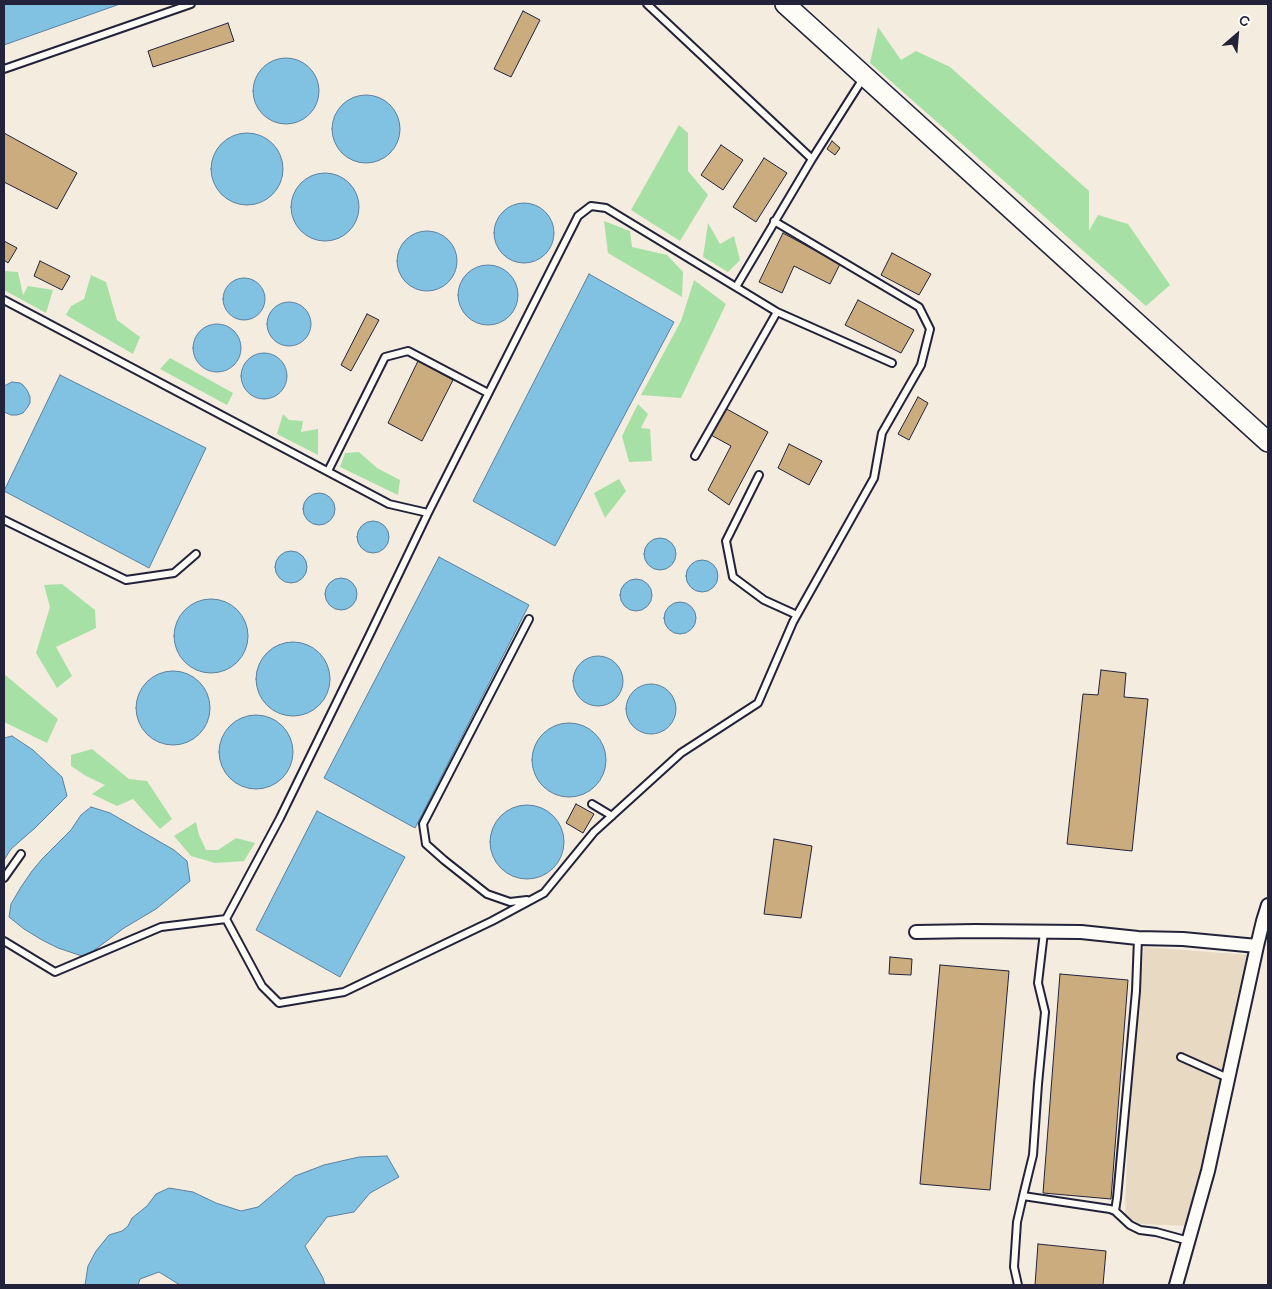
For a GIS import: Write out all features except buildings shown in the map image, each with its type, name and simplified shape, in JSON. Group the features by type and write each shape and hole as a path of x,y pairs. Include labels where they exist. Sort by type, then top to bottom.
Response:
{"street":[{"path":"785,4 1268,442"},
{"path":"1176,1285 1208,1171 1257,946 1268,905"},
{"path":"916,932 1081,932 1257,946"}],"lane":[{"path":"4,69 190,4"},
{"path":"647,4 812,159"},
{"path":"736,287 774,221 865,76"},
{"path":"226,919 280,818 428,513 578,216 591,206 606,208 777,312 892,363"},
{"path":"226,919 262,986 279,1003 344,992 492,921 544,893 594,832 681,753 758,703 793,622 874,478 882,433 921,365 930,329 919,307 774,221"},
{"path":"4,300 390,504 428,513"},
{"path":"695,456 777,312"},
{"path":"328,471 386,357 408,351 488,393"},
{"path":"760,475 726,541 734,577 764,600 797,615"},
{"path":"4,520 126,580 174,573 196,554"},
{"path":"529,619 424,824 426,844 487,894 510,902 531,900"},
{"path":"592,804 612,816"},
{"path":"4,878 21,854"},
{"path":"4,941 55,972 161,928 226,919"},
{"path":"1018,1285 1014,1267 1017,1222 1033,1155 1045,1012 1038,983 1044,932"},
{"path":"1115,1211 1136,991 1138,938"},
{"path":"1181,1057 1228,1078"},
{"path":"1023,1196 1110,1209 1115,1211 1130,1225 1140,1230 1156,1232 1189,1241"}],"shaded area":[{"path":"1144,947 1250,955 1188,1226 1140,1224 1125,1216 1128,1129"}],"green space":[{"path":"878,27 901,60 916,51 950,67 1089,191 1089,231 1098,215 1128,224 1170,285 1146,306 870,63"},
{"path":"679,125 688,133 688,171 708,195 680,241 631,210"},
{"path":"604,221 630,231 632,247 667,255 683,272 682,297 608,253"},
{"path":"708,223 720,244 734,236 740,260 728,272 703,257"},
{"path":"4,271 18,272 23,295 28,286 53,290 46,313 4,290"},
{"path":"91,275 106,282 117,320 140,337 133,354 66,315 71,306 84,299"},
{"path":"694,280 726,304 681,398 641,395 681,321"},
{"path":"170,358 233,393 227,405 160,369"},
{"path":"638,404 648,414 641,428 650,429 652,461 629,462 622,436"},
{"path":"283,414 289,420 303,421 301,432 318,429 318,455 277,434"},
{"path":"359,452 377,468 400,480 398,495 340,467 345,453"},
{"path":"619,479 626,491 605,518 594,493"},
{"path":"62,584 95,610 96,628 56,647 72,676 57,688 36,653 50,607 44,585"},
{"path":"4,674 58,719 47,743 4,722"},
{"path":"92,749 129,779 147,781 172,819 160,829 133,799 117,806 92,794 105,785 71,766 71,755"},
{"path":"196,822 199,835 206,850 218,850 236,838 255,843 244,861 215,863 191,856 174,836"}],"water":[{"path":"4,4 120,4 4,45"},
{"path":"280,58 292,58 304,63 314,73 319,85 317,104 304,119 292,124 280,124 268,119 258,109 253,97 253,85 258,73 268,63"},
{"path":"359,95 373,95 385,100 395,110 400,122 400,136 395,148 385,158 373,163 359,163 347,158 337,148 332,136 332,122 337,110 347,100"},
{"path":"247,133 267,139 277,149 283,169 277,189 267,199 247,205 227,199 217,189 211,169 217,149 227,139"},
{"path":"332,173 344,179 353,188 359,200 357,220 349,231 332,241 318,241 301,231 293,220 291,200 301,183 312,175"},
{"path":"524,203 541,208 549,216 554,233 549,250 541,258 524,263 507,258 499,250 494,233 499,216 507,208"},
{"path":"427,231 444,236 452,244 457,261 452,278 444,286 427,291 410,286 402,278 397,261 402,244 410,236"},
{"path":"488,265 505,270 513,278 518,295 513,312 505,320 488,325 471,320 463,312 458,295 463,278 471,270"},
{"path":"589,274 674,322 555,546 473,501"},
{"path":"244,278 259,284 265,299 259,314 244,320 229,314 223,299 229,284"},
{"path":"293,302 305,308 310,315 310,333 305,340 298,345 285,346 277,343 270,336 267,320 270,312 277,305"},
{"path":"217,324 226,326 234,331 239,339 241,348 239,357 234,365 226,370 217,372 208,370 200,365 195,357 193,348 195,339 200,331 208,326"},
{"path":"264,353 277,357 283,363 287,376 283,389 277,395 264,399 251,395 245,389 241,376 245,363 251,357"},
{"path":"60,375 206,448 149,568 4,491"},
{"path":"12,382 23,385 30,397 30,403 27,408 23,413 17,415 4,412 4,386"},
{"path":"319,493 331,497 335,509 331,521 319,525 307,521 303,509 307,497"},
{"path":"373,521 385,525 389,537 385,549 373,553 361,549 357,537 361,525"},
{"path":"660,538 672,542 676,554 672,566 660,570 648,566 644,554 648,542"},
{"path":"291,551 303,555 307,567 303,579 291,583 279,579 275,567 279,555"},
{"path":"439,557 529,605 415,828 324,778"},
{"path":"702,560 714,564 718,576 714,588 702,592 690,588 686,576 690,564"},
{"path":"341,578 353,582 357,594 353,606 341,610 329,606 325,594 329,582"},
{"path":"636,579 648,583 652,595 648,607 636,611 624,607 620,595 624,583"},
{"path":"211,599 232,605 242,615 248,636 242,657 232,667 211,673 190,667 180,657 174,636 180,615 190,605"},
{"path":"680,602 692,606 696,618 692,630 680,634 668,630 664,618 668,606"},
{"path":"293,642 314,648 324,658 330,679 324,700 314,710 293,716 272,710 262,700 256,679 262,658 272,648"},
{"path":"598,656 608,658 616,663 621,671 623,681 621,691 616,699 608,704 598,706 588,704 580,699 575,691 573,681 575,671 580,663 588,658"},
{"path":"173,671 194,677 204,687 210,708 204,729 194,739 173,745 152,739 142,729 136,708 142,687 152,677"},
{"path":"651,684 661,686 669,691 674,699 676,709 674,719 669,727 661,732 651,734 641,732 633,727 628,719 626,709 628,699 633,691 641,686"},
{"path":"256,715 277,721 287,731 293,752 287,773 277,783 256,789 235,783 225,773 219,752 225,731 235,721"},
{"path":"569,723 590,729 600,739 606,760 600,781 590,791 569,797 548,791 538,781 532,760 538,739 548,729"},
{"path":"12,736 33,750 62,777 67,796 11,849 4,860 4,738"},
{"path":"527,805 548,811 558,821 564,842 558,863 548,873 527,879 506,873 496,863 490,842 496,821 506,811"},
{"path":"91,807 110,813 174,850 187,861 190,881 156,909 124,928 85,957 58,948 42,940 9,917 11,904 32,871 71,830 81,815"},
{"path":"317,811 405,857 340,977 256,930"},
{"path":"387,1156 399,1177 370,1193 354,1212 327,1217 305,1246 325,1285 180,1285 159,1272 140,1279 138,1285 85,1285 88,1266 96,1251 109,1235 122,1231 156,1194 169,1188 193,1192 216,1203 241,1211 258,1207 295,1176 324,1165 359,1157"}]}
